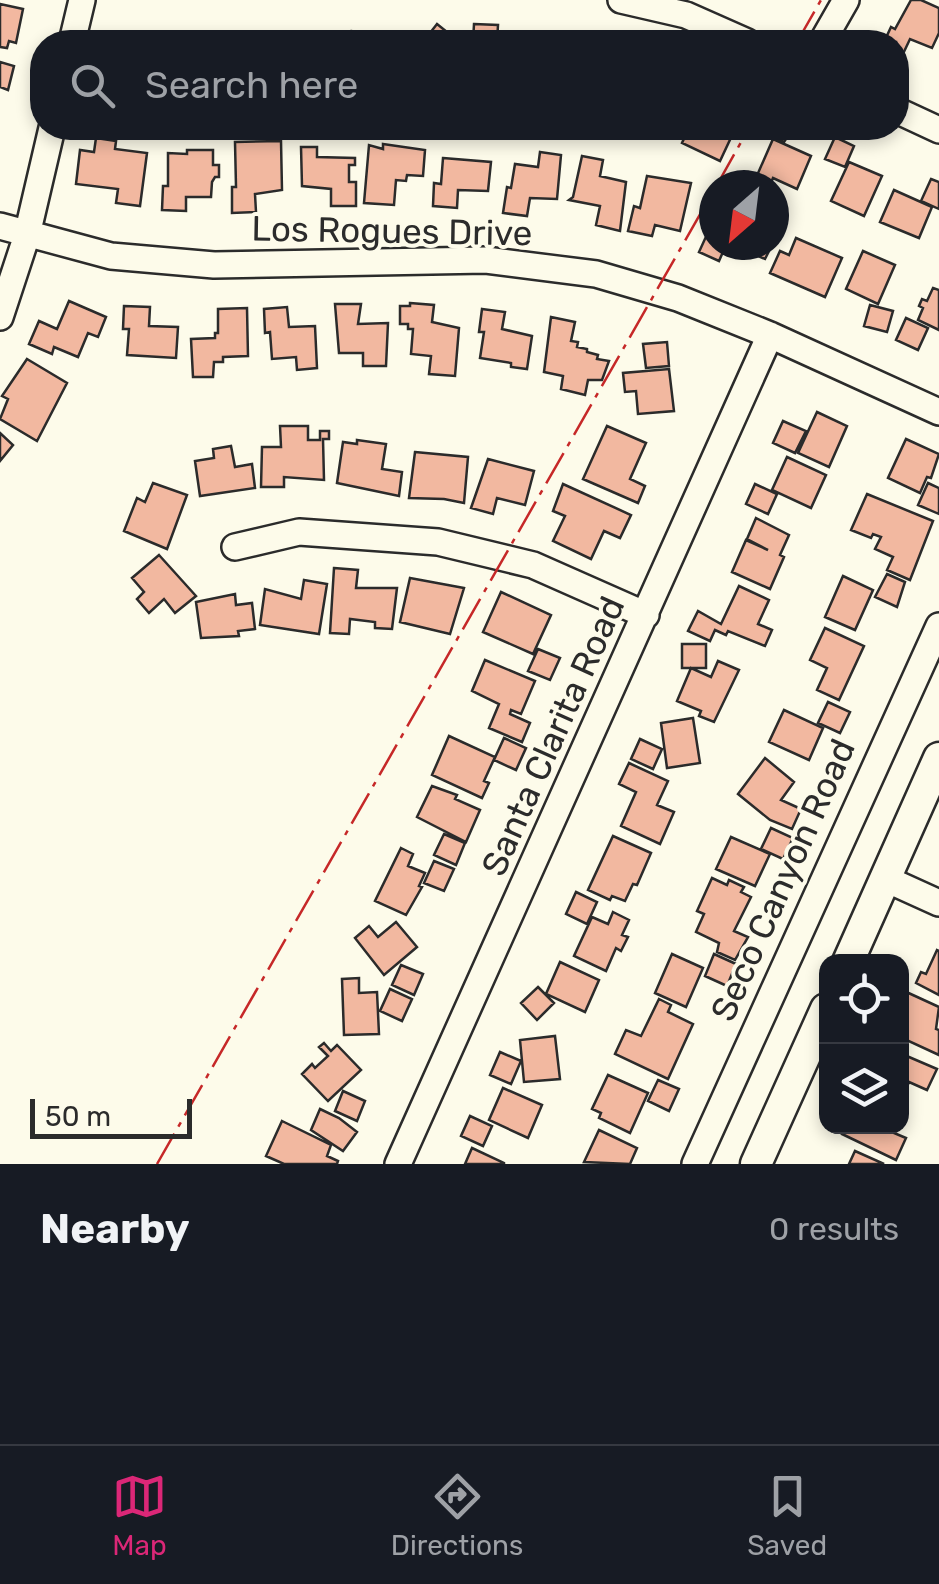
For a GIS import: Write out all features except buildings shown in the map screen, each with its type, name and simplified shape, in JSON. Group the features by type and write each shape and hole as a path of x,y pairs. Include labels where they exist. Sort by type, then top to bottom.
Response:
{"main road":[{"path":"852,954 939,758"},
{"path":"756,1164 819,1024"}],"street":[{"path":"75,30 82,0"},
{"path":"621,0 686,15 720,30"},
{"path":"829,30 846,0"},
{"path":"909,116 939,130"},
{"path":"0,317 27,235 49,140"},
{"name":"Los Rogues Drive","path":"0,226 111,256 214,266 486,260 596,274 678,298 770,335 939,412"},
{"name":"Santa Clarita Road","path":"398,1164 770,335"},
{"path":"235,547 300,532 438,542 533,565 646,616"},
{"name":"Seco Canyon Road","path":"695,1164 939,626"},
{"path":"886,879 939,904"}],"power":[{"path":"804,30 821,0"},
{"path":"725,170 742,140"},
{"path":"157,1164 699,216"}]}
